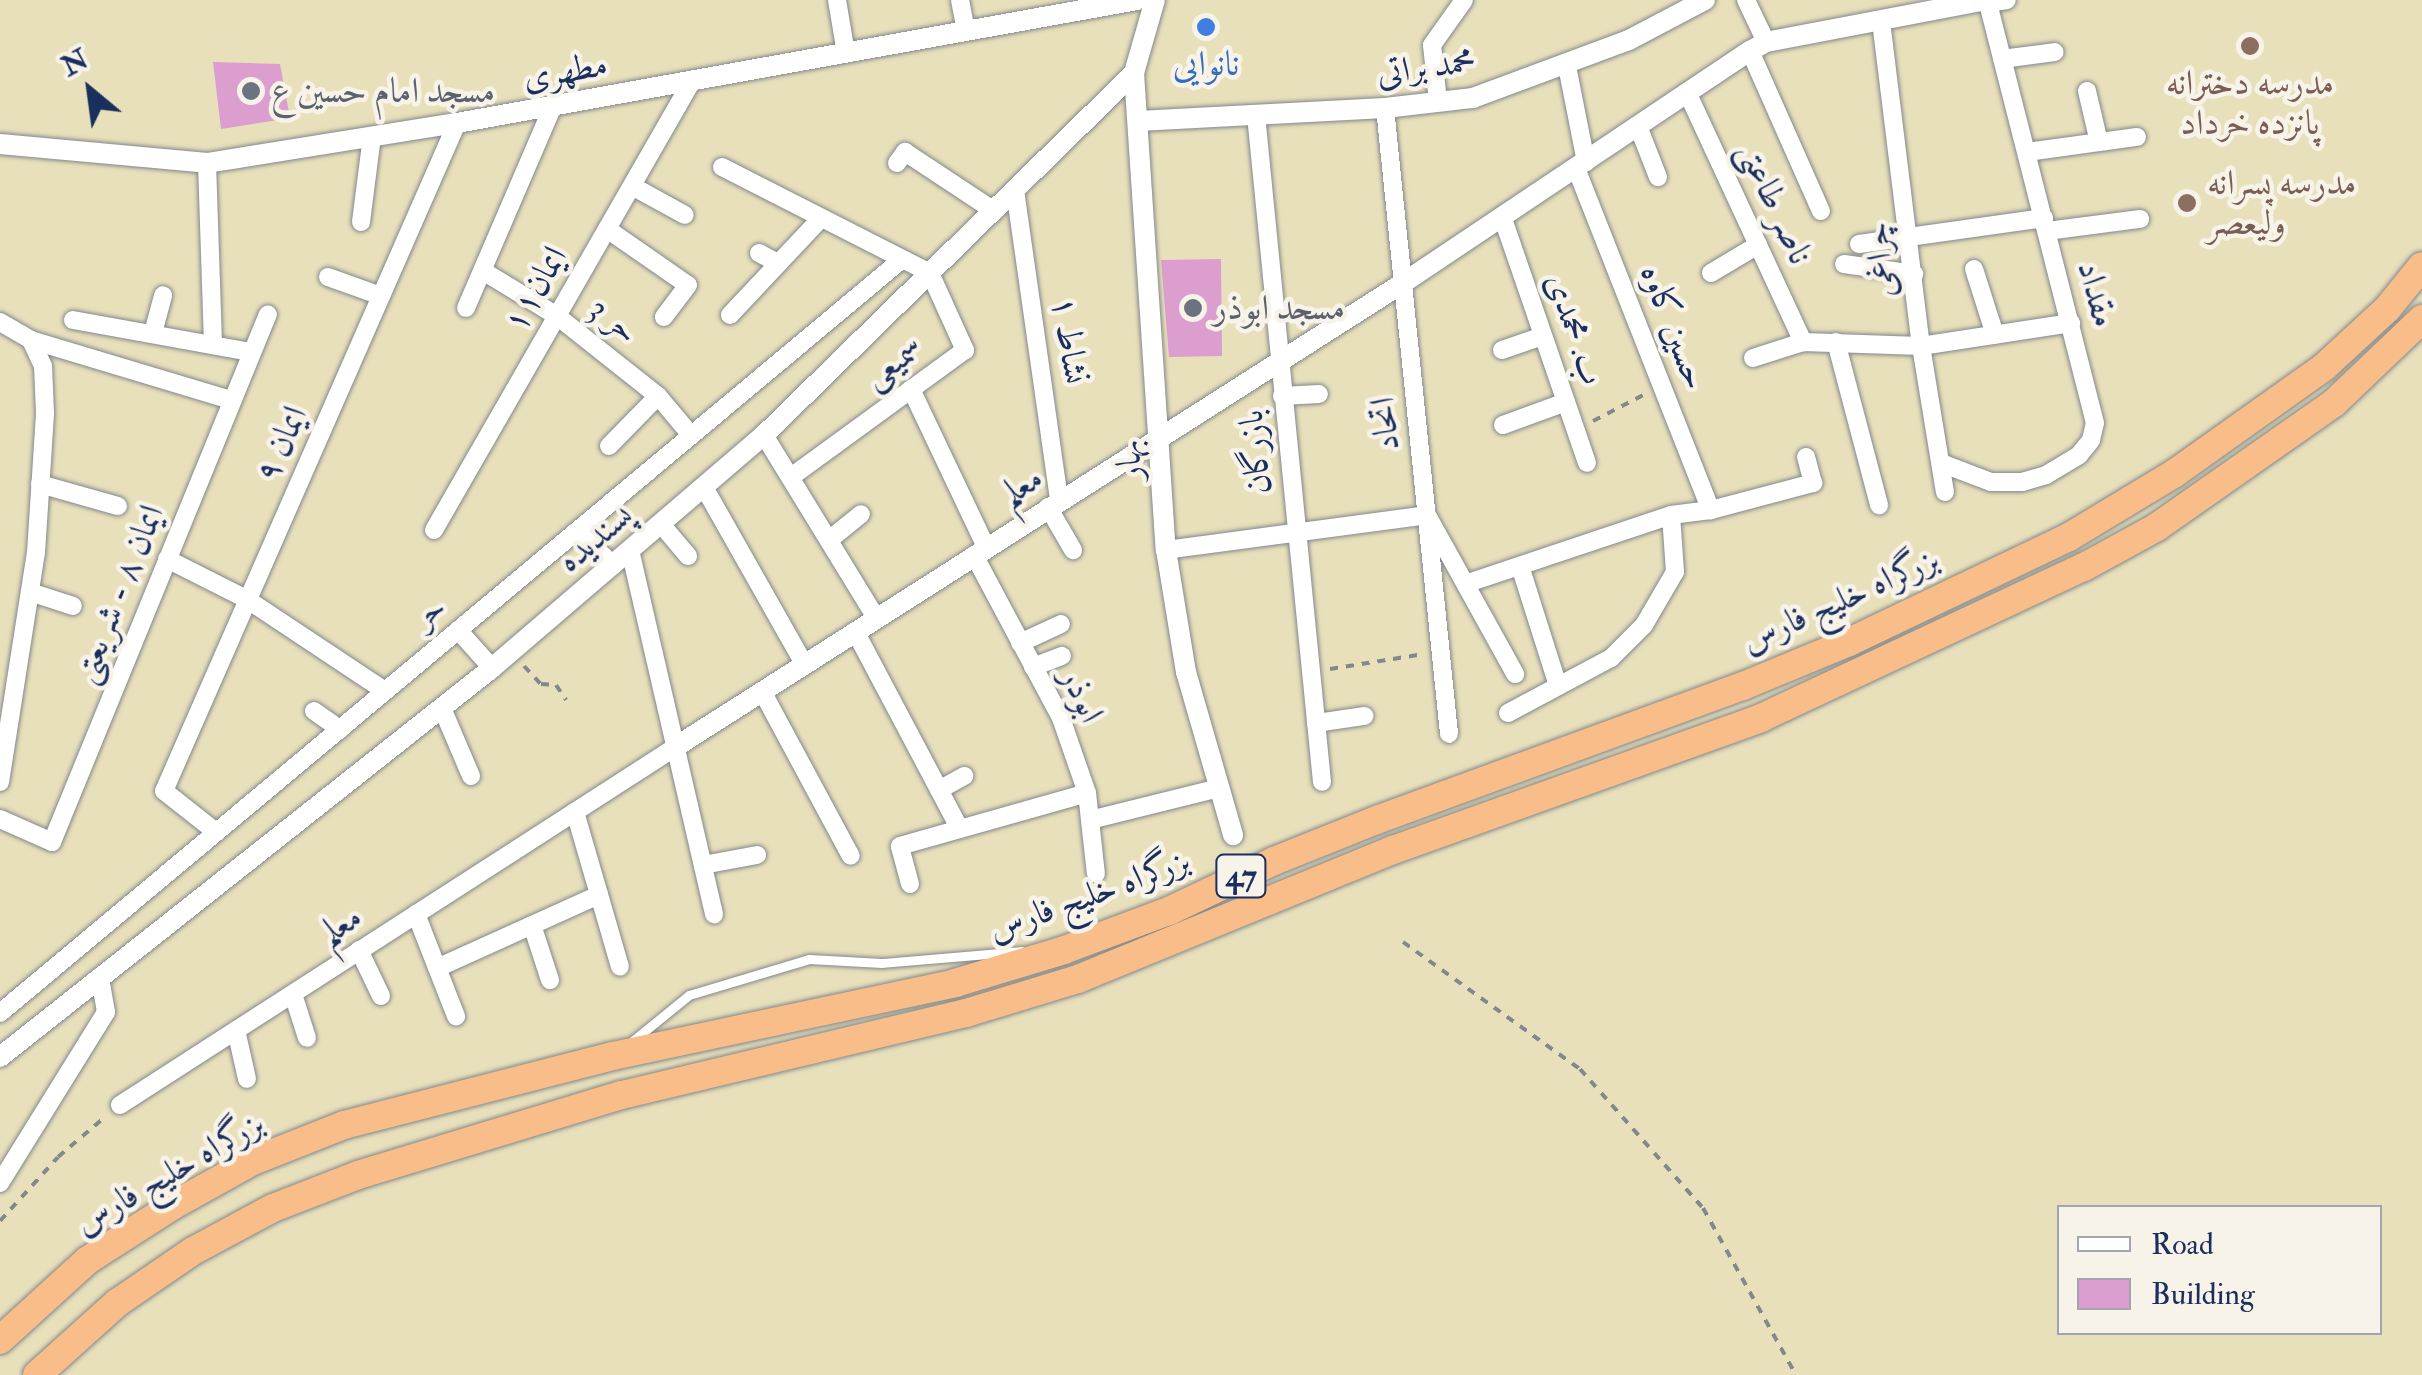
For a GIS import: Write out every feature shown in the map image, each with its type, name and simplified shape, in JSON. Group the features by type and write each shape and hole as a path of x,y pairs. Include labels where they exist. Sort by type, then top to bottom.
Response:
{"highway":[{"name":"بزرگراه خلیج فارس","path":"0,1340 88,1260 172,1206 254,1161 344,1125 613,1056 955,983 1064,950 1169,911 1274,861 1379,819 1849,642 2069,537 2176,472 2324,368 2387,308 2422,266"},
{"name":"بزرگراه خلیج فارس","path":"37,1375 118,1303 194,1251 273,1208 358,1175 622,1095 966,1013 1078,979 1184,939 1290,890 1394,850 1761,718 2084,567 2157,527 2334,403 2422,319"}],"street":[{"path":"837,0 846,53"},
{"path":"960,0 966,31"},
{"name":"مطهری","path":"0,144 208,162 458,123 1138,0"},
{"path":"1134,74 1154,0"},
{"path":"1438,102 1432,45 1464,0"},
{"name":"محمد براتی","path":"1138,121 1385,108 1473,98 1629,40 1705,0"},
{"path":"1746,0 1758,46 1821,211"},
{"name":"معلم","path":"120,1104 1403,283 1758,46 1994,1"},
{"name":"مقداد","path":"1942,464 1992,482 2022,482 2046,475 2079,454 2091,440 2095,423 2002,59 1994,1"},
{"name":"چراغی","path":"1881,20 1921,346 1945,492"},
{"path":"2002,59 2055,52"},
{"name":"حسین کاوه","path":"1566,66 1581,165 1711,510"},
{"name":"بهار","path":"1134,74 1166,550 1186,672 1233,835"},
{"name":"پسندیده","path":"0,1057 492,668 764,436 1134,74"},
{"name":"ایمان۱۱","path":"434,530 692,81"},
{"path":"2086,90 2098,142"},
{"name":"ناصر طاعتی","path":"1687,92 1803,342"},
{"path":"466,308 552,106"},
{"name":"اتحاد","path":"1385,108 1449,734"},
{"name":"بازرگان","path":"1256,115 1322,782"},
{"name":"ایمان ۹","path":"216,832 164,792 458,123"},
{"path":"1638,126 1658,177"},
{"path":"361,222 372,136"},
{"path":"2026,152 2138,137"},
{"path":"897,163 904,152 994,211"},
{"path":"208,162 214,344"},
{"path":"722,167 930,273"},
{"path":"632,186 686,215"},
{"name":"نشاط ۱","path":"1016,190 1054,503"},
{"name":"ب. محمدی","path":"1502,216 1587,463"},
{"path":"730,315 821,218"},
{"path":"1859,244 1910,236 2140,218"},
{"path":"607,229 688,285 664,317"},
{"path":"1711,273 1758,245"},
{"path":"759,253 778,264"},
{"name":"حر","path":"0,1012 900,261"},
{"path":"1844,264 1914,274"},
{"path":"1974,269 1995,335"},
{"name":"حر 3","path":"483,272 557,316 658,396 692,435"},
{"name":"سمیعی","path":"790,477 965,350 930,273"},
{"path":"328,277 381,296"},
{"path":"153,334 163,294"},
{"name":"ایمان ۸ - شریعتی","path":"0,820 52,842 268,314"},
{"path":"73,320 251,352"},
{"path":"0,322 31,340 231,400"},
{"path":"1753,358 1803,342 1921,346 2071,323"},
{"path":"1502,350 1543,336"},
{"path":"0,782 30,592 40,484 43,366 31,340"},
{"path":"1836,342 1878,505"},
{"name":"ابوذر","path":"911,389 1020,643 1061,718 1088,794 1096,874"},
{"path":"1282,396 1319,394"},
{"path":"609,446 658,396"},
{"path":"1502,425 1566,402"},
{"path":"764,436 876,618"},
{"path":"1468,584 1671,515 1711,510 1812,483 1806,457"},
{"path":"40,484 118,506"},
{"path":"704,487 804,664"},
{"path":"1054,503 1073,550"},
{"path":"829,540 861,514"},
{"path":"1508,712 1611,658 1644,625 1675,572 1671,515"},
{"path":"1166,550 1426,516 1468,584 1515,674"},
{"path":"661,524 688,556"},
{"path":"577,531 613,565"},
{"path":"630,550 714,914"},
{"path":"167,559 248,600 385,692"},
{"path":"1520,566 1558,686"},
{"path":"30,592 73,606"},
{"path":"1020,643 1061,624"},
{"path":"458,630 492,668"},
{"path":"855,631 960,829"},
{"path":"1034,667 1062,656"},
{"path":"762,691 851,856"},
{"path":"442,708 470,776"},
{"path":"314,711 340,729"},
{"path":"1316,723 1364,716"},
{"path":"939,790 964,776"},
{"path":"1090,820 1220,788"},
{"path":"910,884 900,846 1088,794"},
{"path":"575,812 620,967"},
{"path":"703,865 758,855"},
{"path":"437,968 599,895"},
{"path":"416,914 456,1016"},
{"path":"532,925 550,980"},
{"path":"360,950 380,996"},
{"path":"0,1183 106,1012 100,977"},
{"path":"293,994 307,1038"},
{"path":"236,1030 248,1079"}],"lane":[{"path":"613,1056 688,995 809,958 882,963 938,955 1064,950"}],"path":[{"path":"1576,430 1662,385"},
{"path":"511,652 541,684 556,685 566,700"},
{"path":"1310,672 1440,652"},
{"path":"1403,942 1580,1069 1703,1208 1796,1375"},
{"path":"0,1222 58,1156 120,1104"}],"building":[{"name":"مسجد امام حسین ع","path":"213,62 280,64 290,118 221,129"},
{"name":"مسجد ابوذر","path":"1221,259 1222,356 1169,357 1161,260"}],"place":[{"name":"نانوایی","path":"1206,27"},
{"name":"مدرسه دخترانه پانزده خرداد","path":"2250,46"},
{"name":"مسجد امام حسین ع","path":"251,91"},
{"name":"مدرسه پسرانه ولیعصر","path":"2187,203"},
{"name":"مسجد ابوذر","path":"1193,308"}]}
